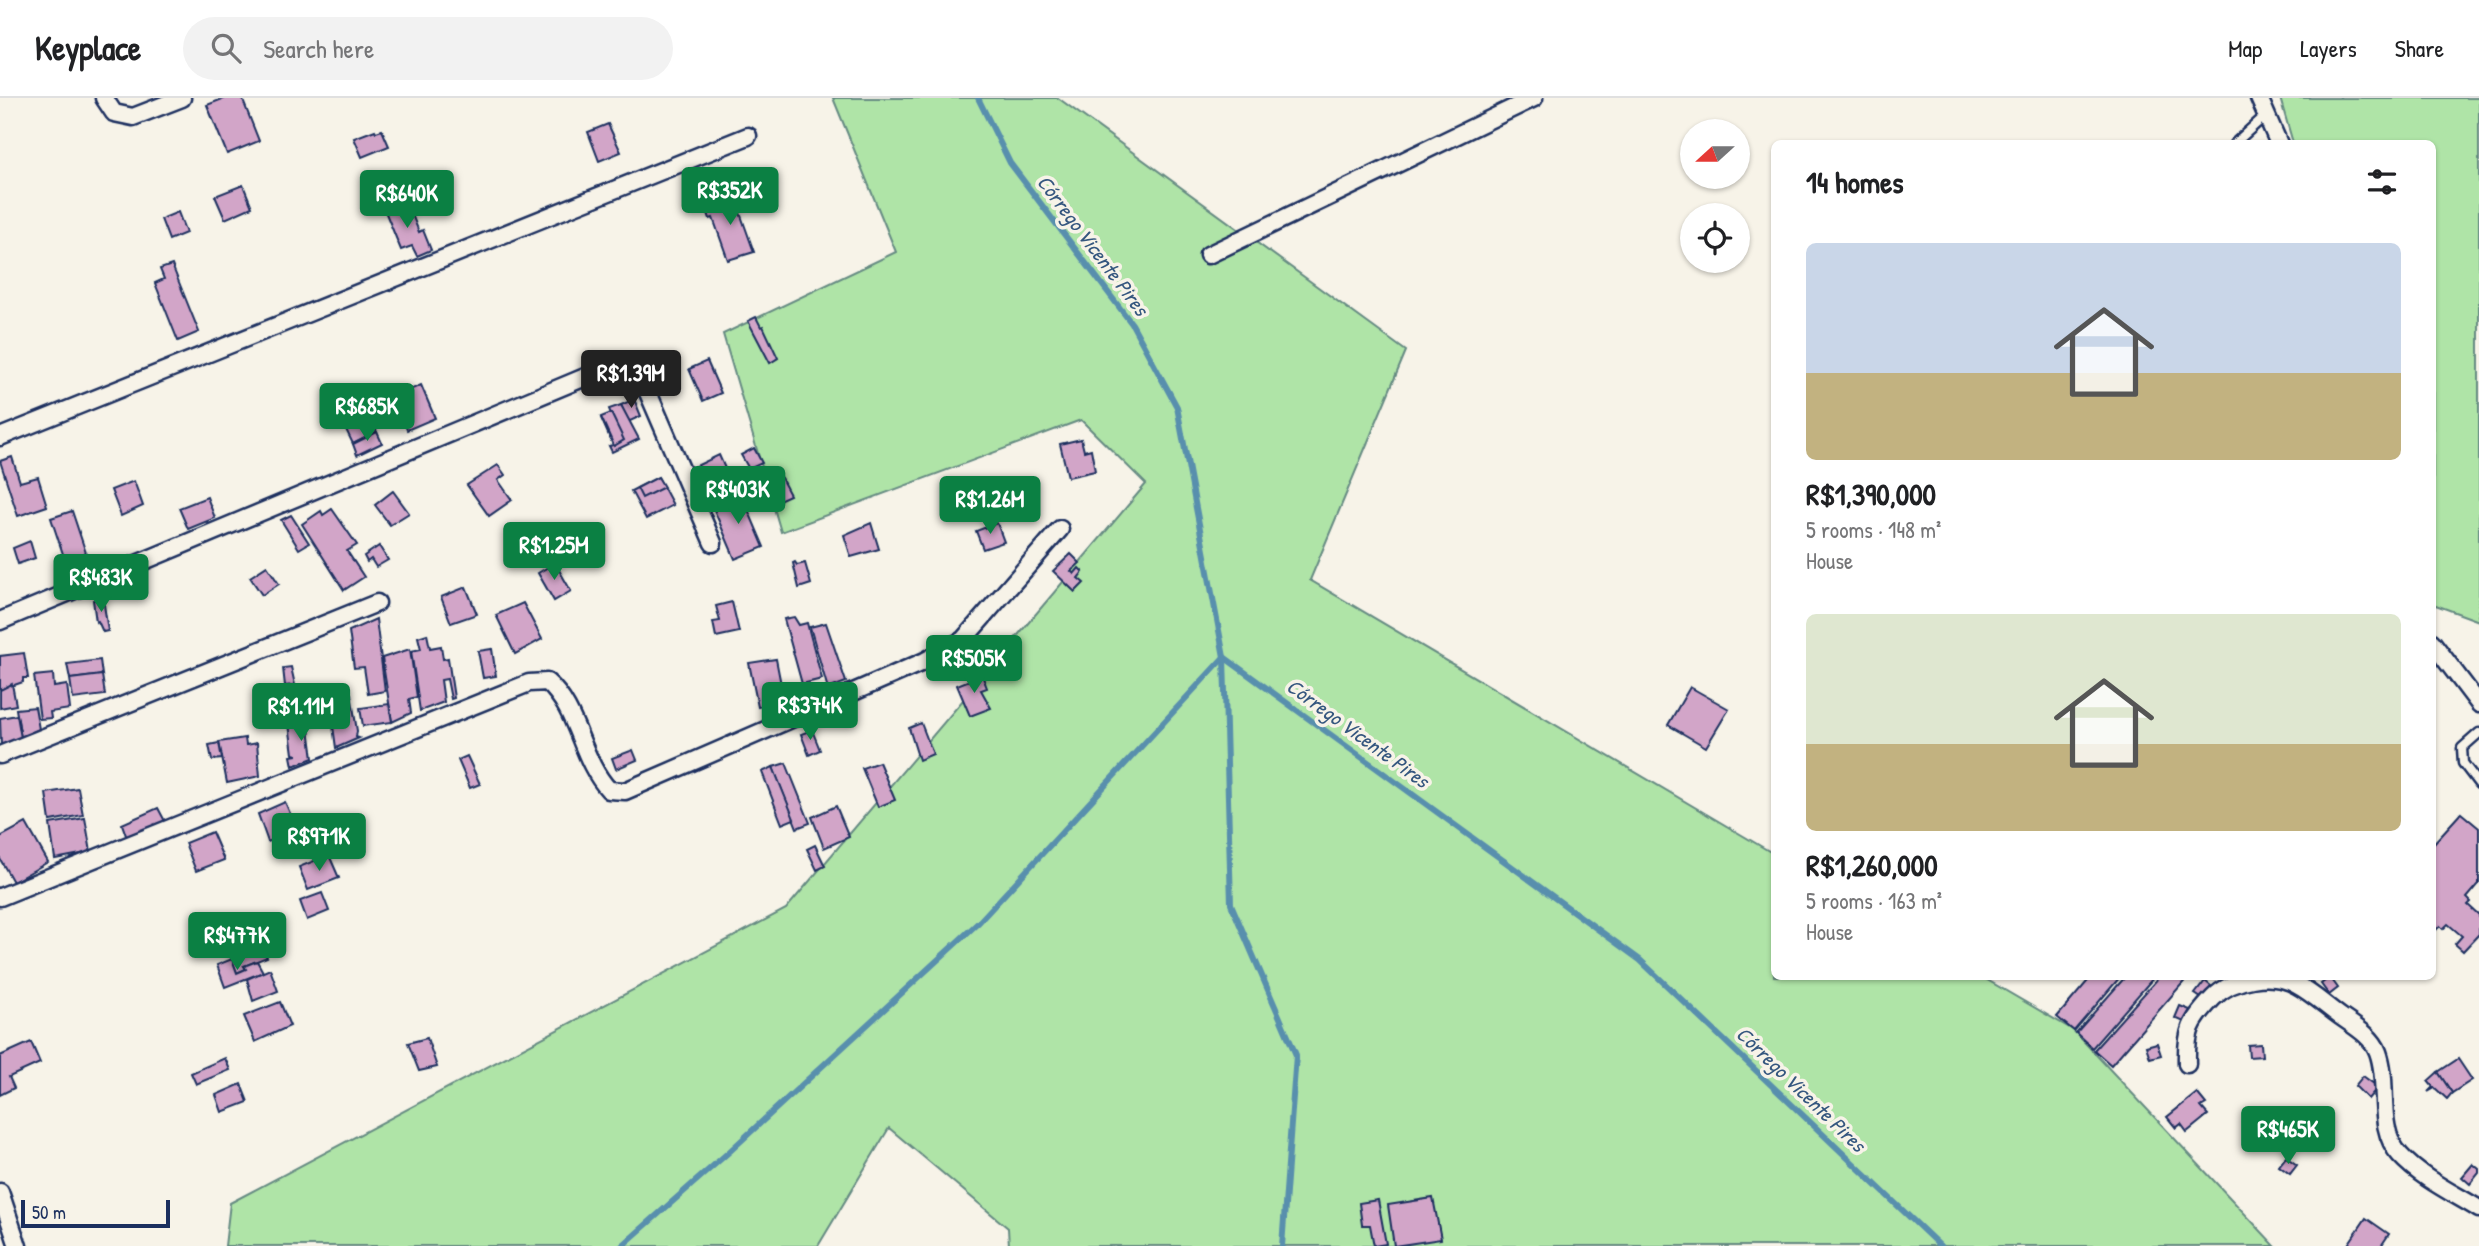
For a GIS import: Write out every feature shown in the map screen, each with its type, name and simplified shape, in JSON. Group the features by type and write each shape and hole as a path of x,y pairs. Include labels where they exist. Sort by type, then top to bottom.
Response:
{"street":[{"path":"104,98 114,113 133,117 182,98"},
{"path":"1208,255 1534,98"},
{"path":"2259,98 2277,140"},
{"path":"0,437 748,136"},
{"path":"0,621 614,365 626,363 640,374 713,543"},
{"path":"0,897 529,683 547,682 561,694 598,778 609,790 625,791 925,661 963,640 1060,529"},
{"path":"0,755 377,603"},
{"path":"2436,647 2479,704"},
{"path":"2187,1064 2186,1038 2198,1014 2221,990 2254,980"},
{"path":"2285,980 2297,984 2366,1035 2378,1050 2384,1077 2385,1126 2399,1154 2435,1182 2479,1209"},
{"path":"0,1192 18,1246"}],"lane":[{"path":"2238,140 2267,114"},
{"path":"2479,733 2462,748 2463,763 2479,784"}],"green space":[{"path":"833,98 1058,98 1406,351 1310,580 1771,852 1771,980 1987,980 2073,1030 2275,1246 1009,1246 1008,1228 889,1128 818,1246 225,1246 230,1203 786,909 1146,484 1081,420 781,532 723,334 896,252"},
{"path":"2280,98 2479,98 2479,621 2436,605 2436,140 2292,140"}],"building":[{"path":"225,98 242,98 259,141 227,154 207,105"},
{"path":"608,124 621,152 599,161 588,132"},
{"path":"382,130 389,146 362,157 354,138"},
{"path":"243,185 252,207 225,219 215,196"},
{"path":"733,193 754,252 728,260 705,204"},
{"path":"407,202 419,232 423,230 431,250 417,256 412,246 401,250 385,211"},
{"path":"178,212 186,233 169,240 161,219"},
{"path":"172,265 199,332 178,341 155,283 164,279 160,269"},
{"path":"756,317 778,358 770,363 748,321"},
{"path":"707,361 721,393 703,401 689,369"},
{"path":"421,385 435,418 407,430 394,397"},
{"path":"634,399 641,416 628,422 621,405"},
{"path":"362,404 377,432 353,444 339,415"},
{"path":"621,405 639,439 612,452 609,446 613,445 601,418 611,414 609,409"},
{"path":"611,413 624,440 614,446 601,417"},
{"path":"377,432 382,443 357,455 353,444"},
{"path":"1081,439 1084,451 1091,449 1095,471 1068,477 1060,444"},
{"path":"754,448 762,463 749,469 741,455"},
{"path":"719,455 735,491 706,503 692,468"},
{"path":"12,457 20,482 38,477 47,506 18,516 0,461"},
{"path":"498,465 505,475 498,480 512,500 489,516 467,485"},
{"path":"779,474 790,495 768,505 758,484"},
{"path":"658,477 673,505 646,519 631,491"},
{"path":"658,477 664,487 642,498 637,488"},
{"path":"134,481 143,506 121,516 111,490"},
{"path":"393,491 409,513 390,525 375,505"},
{"path":"741,493 764,547 735,559 712,505"},
{"path":"207,497 215,518 188,529 179,508"},
{"path":"332,509 357,545 347,551 364,577 344,590 302,524 321,511 323,515"},
{"path":"72,511 86,553 65,560 51,518"},
{"path":"291,515 309,543 299,549 281,520"},
{"path":"871,523 879,549 851,557 844,535"},
{"path":"997,523 1004,542 983,549 976,531"},
{"path":"30,541 35,558 18,564 13,548"},
{"path":"379,546 388,560 376,567 371,559 367,562 364,556"},
{"path":"1071,554 1080,563 1071,571 1074,574 1079,568 1083,572 1078,578 1084,583 1075,592 1053,571"},
{"path":"555,563 571,591 554,601 538,573"},
{"path":"793,563 797,565 805,563 811,584 799,588"},
{"path":"267,566 279,584 262,595 250,577"},
{"path":"466,587 477,614 451,623 441,597"},
{"path":"103,598 108,631 103,632 98,621 96,622 93,600"},
{"path":"732,602 739,632 716,637 713,622 720,621 716,606"},
{"path":"523,603 542,639 515,654 496,615"},
{"path":"794,617 799,625 807,623 822,679 802,684 784,619"},
{"path":"376,619 385,691 368,694 364,667 354,668 349,631"},
{"path":"826,623 846,682 828,689 810,627"},
{"path":"427,634 430,648 441,646 443,659 448,658 454,698 451,699 447,679 441,680 444,702 420,711 411,651 421,649 418,637"},
{"path":"410,649 417,697 409,699 411,713 392,722 382,658"},
{"path":"492,649 496,676 483,678 478,651"},
{"path":"24,653 28,678 0,690 0,656"},
{"path":"776,659 784,700 758,707 749,663"},
{"path":"100,660 102,675 70,679 67,664"},
{"path":"291,667 295,685 285,686 283,668"},
{"path":"53,674 54,687 67,685 70,709 50,712 51,718 40,719 34,676"},
{"path":"102,675 105,695 73,699 70,679"},
{"path":"982,675 987,688 981,690 991,708 970,716 957,685"},
{"path":"12,684 16,705 0,708 0,690"},
{"path":"1690,687 1729,709 1706,747 1668,725"},
{"path":"351,694 356,737 359,738 336,748 329,697"},
{"path":"389,704 392,722 363,726 360,708"},
{"path":"35,707 39,729 21,738 16,709"},
{"path":"17,715 21,738 1,746 0,718"},
{"path":"308,721 313,758 293,766 291,756 297,755 293,754 289,724"},
{"path":"921,723 933,754 919,760 909,728"},
{"path":"812,730 820,750 809,755 801,734"},
{"path":"245,738 246,745 257,743 260,776 227,783 219,742"},
{"path":"219,743 222,759 212,760 209,745"},
{"path":"633,750 637,760 616,769 612,758"},
{"path":"467,756 480,784 470,788 458,760"},
{"path":"879,762 895,800 878,807 862,768"},
{"path":"786,763 810,823 797,828 773,767"},
{"path":"773,767 794,819 782,824 762,772"},
{"path":"78,788 83,815 50,821 46,793"},
{"path":"285,802 297,829 268,842 258,814"},
{"path":"836,806 849,837 824,848 812,817"},
{"path":"158,808 166,823 128,841 122,824"},
{"path":"2461,813 2479,828 2479,884 2467,898 2471,902 2468,905 2479,915 2479,934 2463,951 2455,944 2462,936 2448,924 2443,929 2440,926 2436,930 2436,841"},
{"path":"85,818 91,852 55,859 50,824"},
{"path":"26,823 48,862 13,882 0,859 0,837"},
{"path":"212,832 224,860 196,871 185,843"},
{"path":"815,845 825,866 817,870 807,849"},
{"path":"329,855 339,878 308,890 299,867"},
{"path":"322,893 329,911 307,920 300,901"},
{"path":"260,942 267,957 244,966 246,969 237,973 230,954"},
{"path":"232,959 237,973 246,969 244,966 257,961 263,972 225,987 217,965"},
{"path":"270,969 278,991 253,1001 247,979"},
{"path":"2089,980 2118,980 2074,1031 2057,1017"},
{"path":"2122,980 2152,980 2092,1048 2076,1033"},
{"path":"2156,980 2185,980 2111,1065 2094,1050"},
{"path":"2332,980 2338,988 2329,995 2321,984"},
{"path":"2205,981 2211,986 2204,1000 2195,994"},
{"path":"280,1002 290,1026 255,1042 244,1016"},
{"path":"2180,1006 2190,1010 2184,1022 2175,1018"},
{"path":"427,1038 437,1067 419,1071 408,1043"},
{"path":"31,1042 40,1063 9,1077 14,1088 0,1095 0,1056"},
{"path":"2157,1043 2161,1055 2150,1058 2146,1046"},
{"path":"2261,1044 2262,1056 2249,1057 2248,1045"},
{"path":"225,1058 230,1070 196,1084 191,1073"},
{"path":"2458,1059 2472,1080 2452,1093 2438,1072"},
{"path":"2438,1072 2452,1093 2447,1099 2435,1088 2428,1092 2433,1087 2428,1081"},
{"path":"2363,1076 2378,1087 2368,1099 2355,1086"},
{"path":"241,1084 248,1102 222,1112 216,1095"},
{"path":"2197,1093 2206,1104 2201,1107 2208,1115 2187,1132 2181,1124 2176,1128 2167,1117"},
{"path":"2286,1157 2297,1165 2290,1174 2279,1166"},
{"path":"2473,1164 2479,1169 2479,1173 2470,1184 2462,1177"},
{"path":"1433,1198 1441,1239 1394,1246 1388,1205"},
{"path":"1378,1200 1386,1244 1374,1246 1370,1225 1362,1225 1359,1203"},
{"path":"2366,1218 2389,1234 2381,1246 2347,1246"}],"waterway":[{"name":"Córrego Vicente Pires","path":"978,98 1010,163 1132,324 1177,407 1224,657 1640,960 1940,1246"},
{"path":"1224,657 1231,904 1296,1055 1282,1246"},
{"path":"622,1246 730,1151 979,922 1224,657"}]}
